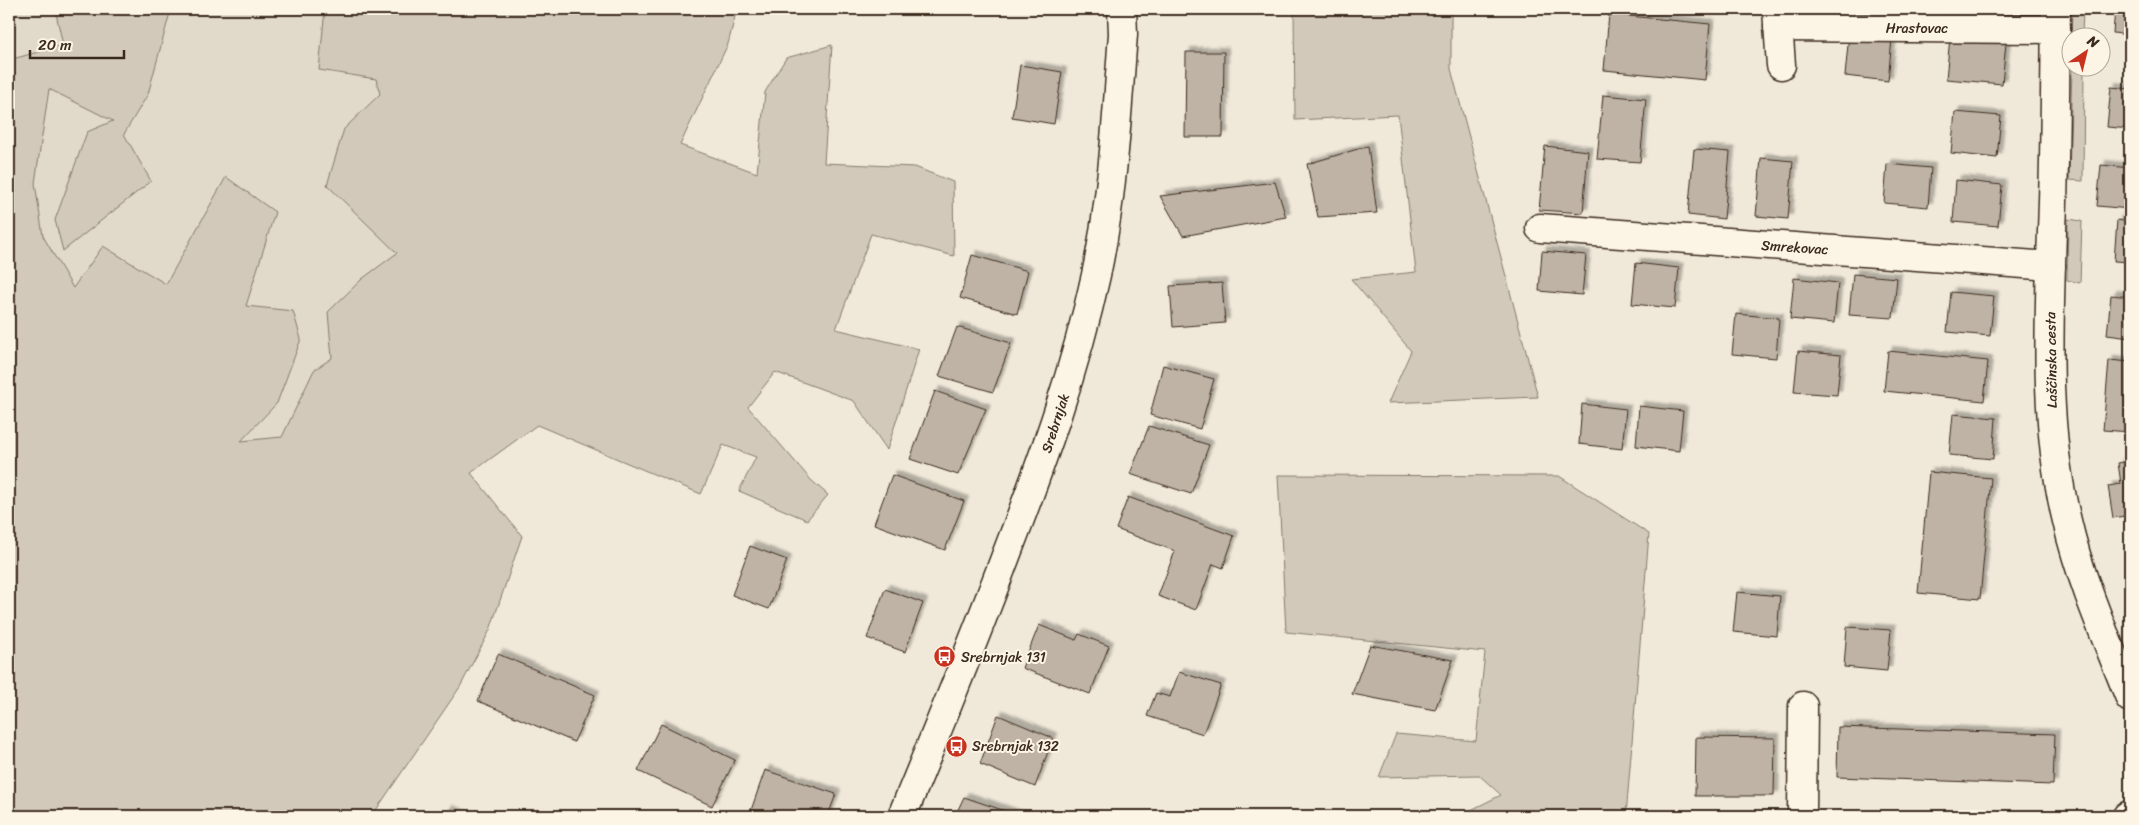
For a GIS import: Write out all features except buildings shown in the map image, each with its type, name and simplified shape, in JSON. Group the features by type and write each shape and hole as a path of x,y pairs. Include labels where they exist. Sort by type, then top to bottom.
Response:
{"main road":[{"name":"Srebrnjak","path":"902,816 981,622 1044,456 1073,366 1096,274 1109,198 1123,34 1122,9"},
{"name":"Hrastovac","path":"1782,65 1777,18 2056,19"},
{"name":"Laščinska cesta","path":"2056,19 2050,384 2053,436 2066,520 2081,573 2130,698"},
{"name":"Smrekovac","path":"1540,228 2051,266"},
{"path":"1802,816 1803,706"}],"shaded area":[{"path":"9,9 697,9 9,816"},
{"path":"55,9 171,9 148,94 124,134 151,181 63,251 55,220 87,132 113,121 49,89 35,183 43,236 73,288 103,246 166,284 226,177 275,212 246,306 293,311 301,339 277,403 241,441 282,437 314,370 332,358 328,312 362,279 397,253 327,185 344,129 380,94 376,79 319,70 325,9 737,9 728,44 680,145 757,173 765,92 786,58 832,45 824,163 915,167 953,182 954,256 871,234 836,329 919,349 887,450 854,401 775,372 748,407 811,480 828,495 807,520 739,491 756,457 723,445 701,494 537,425 471,473 522,536 490,630 460,687 372,816 9,816 9,60 63,45"},
{"path":"1294,9 1451,9 1451,69 1538,397 1388,403 1411,351 1351,279 1416,272 1398,115 1295,120"},
{"path":"2072,9 2083,9 2082,28 2071,28"},
{"path":"2072,78 2084,78 2083,181 2069,180"},
{"path":"2068,219 2082,221 2080,283 2067,280"},
{"path":"1278,475 1559,476 1649,534 1626,816 1459,816 1501,795 1479,775 1379,777 1396,734 1476,741 1485,652 1286,632"}],"place":[{"name":"Srebrnjak 131","path":"945,657"},
{"name":"Srebrnjak 132","path":"956,746"}]}
